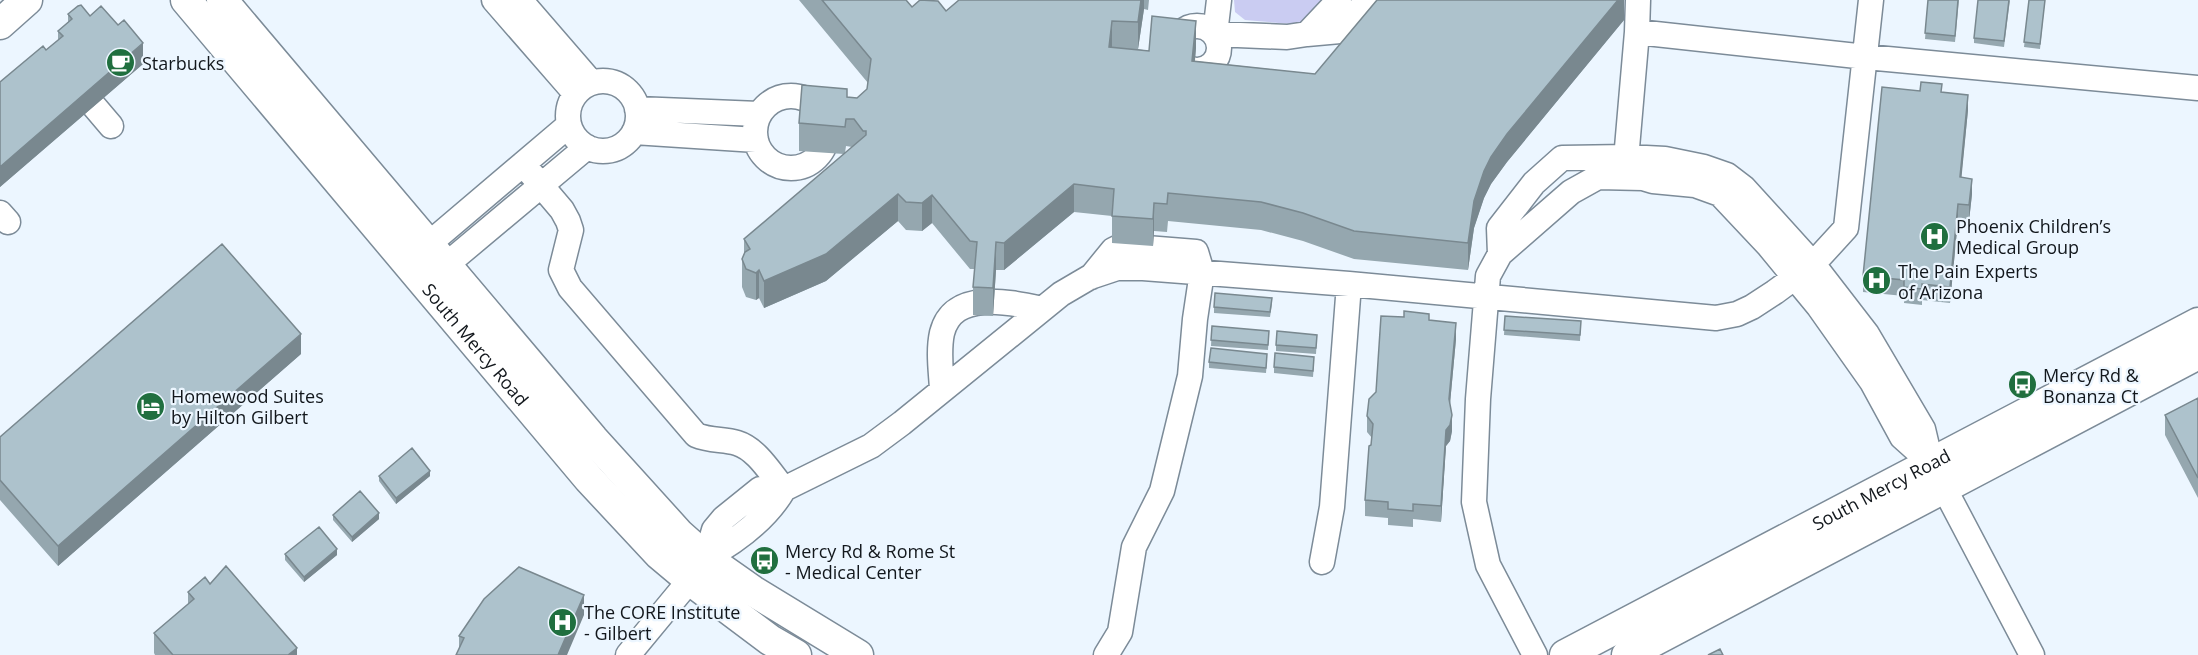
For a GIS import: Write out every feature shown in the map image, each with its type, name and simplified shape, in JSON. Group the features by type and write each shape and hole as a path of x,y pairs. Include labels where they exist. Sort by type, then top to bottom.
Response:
{"main road":[{"path":"0,24 27,0"},
{"name":"South Mercy Road","path":"186,0 589,479 659,554 698,569 786,613 858,655"},
{"name":"South Mercy Road","path":"222,0 431,254 679,534 698,569 770,640 796,655"},
{"name":"South Mercy Road","path":"1628,655 2198,323"},
{"name":"South Mercy Road","path":"1565,655 1937,475 2198,354"}],"street":[{"path":"494,0 583,88"},
{"path":"520,0 583,88"},
{"path":"1219,0 1215,34 1287,37 1340,31 1368,0"},
{"path":"1307,34 1339,0"},
{"path":"1626,167 1638,0"},
{"path":"628,655 698,569 714,530 724,518 760,489 784,489 871,446 1061,294 1090,277 1118,268 1143,267 1349,284 1716,318 1752,308 1804,271 1846,228 1871,0"},
{"path":"1637,32 1866,57 2198,88"},
{"path":"601,80 620,85 634,100 635,121 627,141 618,147 597,151 587,147 572,134 568,109 583,88 601,80"},
{"path":"787,96 809,101 818,109 826,126 824,146 812,161 794,168 774,164 765,157 756,140 759,114 766,105 787,96"},
{"path":"94,106 111,126"},
{"path":"635,121 759,114"},
{"path":"635,121 756,140"},
{"path":"431,254 524,164 569,125"},
{"path":"431,254 541,186 587,147"},
{"path":"1500,254 1499,228 1534,183 1562,158 1626,167 1643,178 1653,181 1695,185 1720,194 1804,271 1867,334 1923,429 1937,475 2032,655"},
{"path":"524,164 562,210 572,230 561,270 570,288 696,435 711,441 740,443 761,461 784,489"},
{"path":"1534,655 1488,565 1474,502 1488,276 1500,254 1571,192 1598,177 1626,167"},
{"path":"1125,655 1120,632 1134,547 1162,491 1190,376 1202,272"},
{"path":"1322,562 1332,507 1349,284"},
{"path":"942,389 942,334 955,310 967,304 995,302 1012,302 1042,309"},
{"path":"1106,655 1120,632"}],"shaded area":[{"path":"1234,0 1328,0 1302,25 1245,20 1235,12"}],"building":[{"path":"822,0 906,0 912,7 920,0 938,1 946,11 959,0 1141,0 1138,22 1112,21 1109,47 1149,51 1152,16 1196,21 1192,61 1315,74 1377,0 1618,0 1507,134 1491,157 1474,201 1468,243 1354,231 1303,213 1261,202 1168,193 1167,204 1154,203 1153,219 1112,216 1114,189 1074,184 1004,243 996,242 993,288 973,287 977,242 970,241 932,195 922,203 906,202 898,194 826,254 764,281 759,270 756,273 746,269 742,259 745,252 750,249 744,239 866,135 866,131 863,131 854,119 846,119 845,127 799,123 802,85 847,89 847,97 857,98 867,89 871,59"},
{"path":"1928,0 1958,0 1955,36 1925,33"},
{"path":"1978,0 2009,0 2004,41 1974,38"},
{"path":"2029,0 2045,0 2040,44 2024,42"},
{"path":"81,5 90,16 101,6 118,25 124,20 143,43 0,167 0,82 43,46 46,50 63,36 58,31 72,19 68,14"},
{"path":"1921,82 1942,84 1941,92 1968,95 1960,177 1972,179 1969,205 1958,204 1950,287 1922,284 1922,289 1904,287 1904,280 1863,276 1882,87 1920,91"},
{"name":"Homewood Suites by Hilton Gilbert","path":"222,244 301,334 58,546 0,480 0,437"},
{"path":"1215,293 1272,298 1270,312 1214,307"},
{"path":"1404,311 1429,314 1429,320 1456,323 1449,399 1452,415 1450,425 1446,430 1441,506 1413,504 1413,511 1388,509 1388,502 1365,500 1373,424 1367,416 1369,399 1376,392 1381,316 1404,317"},
{"path":"1505,316 1581,321 1580,335 1504,330"},
{"path":"1212,326 1269,331 1268,345 1211,340"},
{"path":"1277,331 1317,335 1316,348 1276,345"},
{"path":"1211,348 1267,354 1266,368 1209,362"},
{"path":"1275,353 1314,357 1313,371 1274,367"},
{"path":"2198,398 2198,478 2165,415"},
{"path":"412,448 430,471 396,498 379,476"},
{"path":"360,491 379,513 352,537 333,515"},
{"path":"319,527 337,549 304,577 285,554"},
{"path":"226,566 297,648 288,655 173,655 154,633 194,599 188,592 205,577 210,584"},
{"path":"519,567 584,595 558,655 456,655 464,638 459,636 484,599"},
{"path":"1720,649 1723,655 1708,655"}],"place":[{"name":"Starbucks","path":"121,63"},
{"name":"Phoenix Children’s Medical Group","path":"1935,236"},
{"name":"The Pain Experts of Arizona","path":"1877,281"},
{"name":"Mercy Rd & Bonanza Ct","path":"2022,385"},
{"name":"Homewood Suites by Hilton Gilbert","path":"150,406"},
{"name":"Mercy Rd & Rome St - Medical Center","path":"764,561"},
{"name":"The CORE Institute - Gilbert","path":"563,622"}]}
